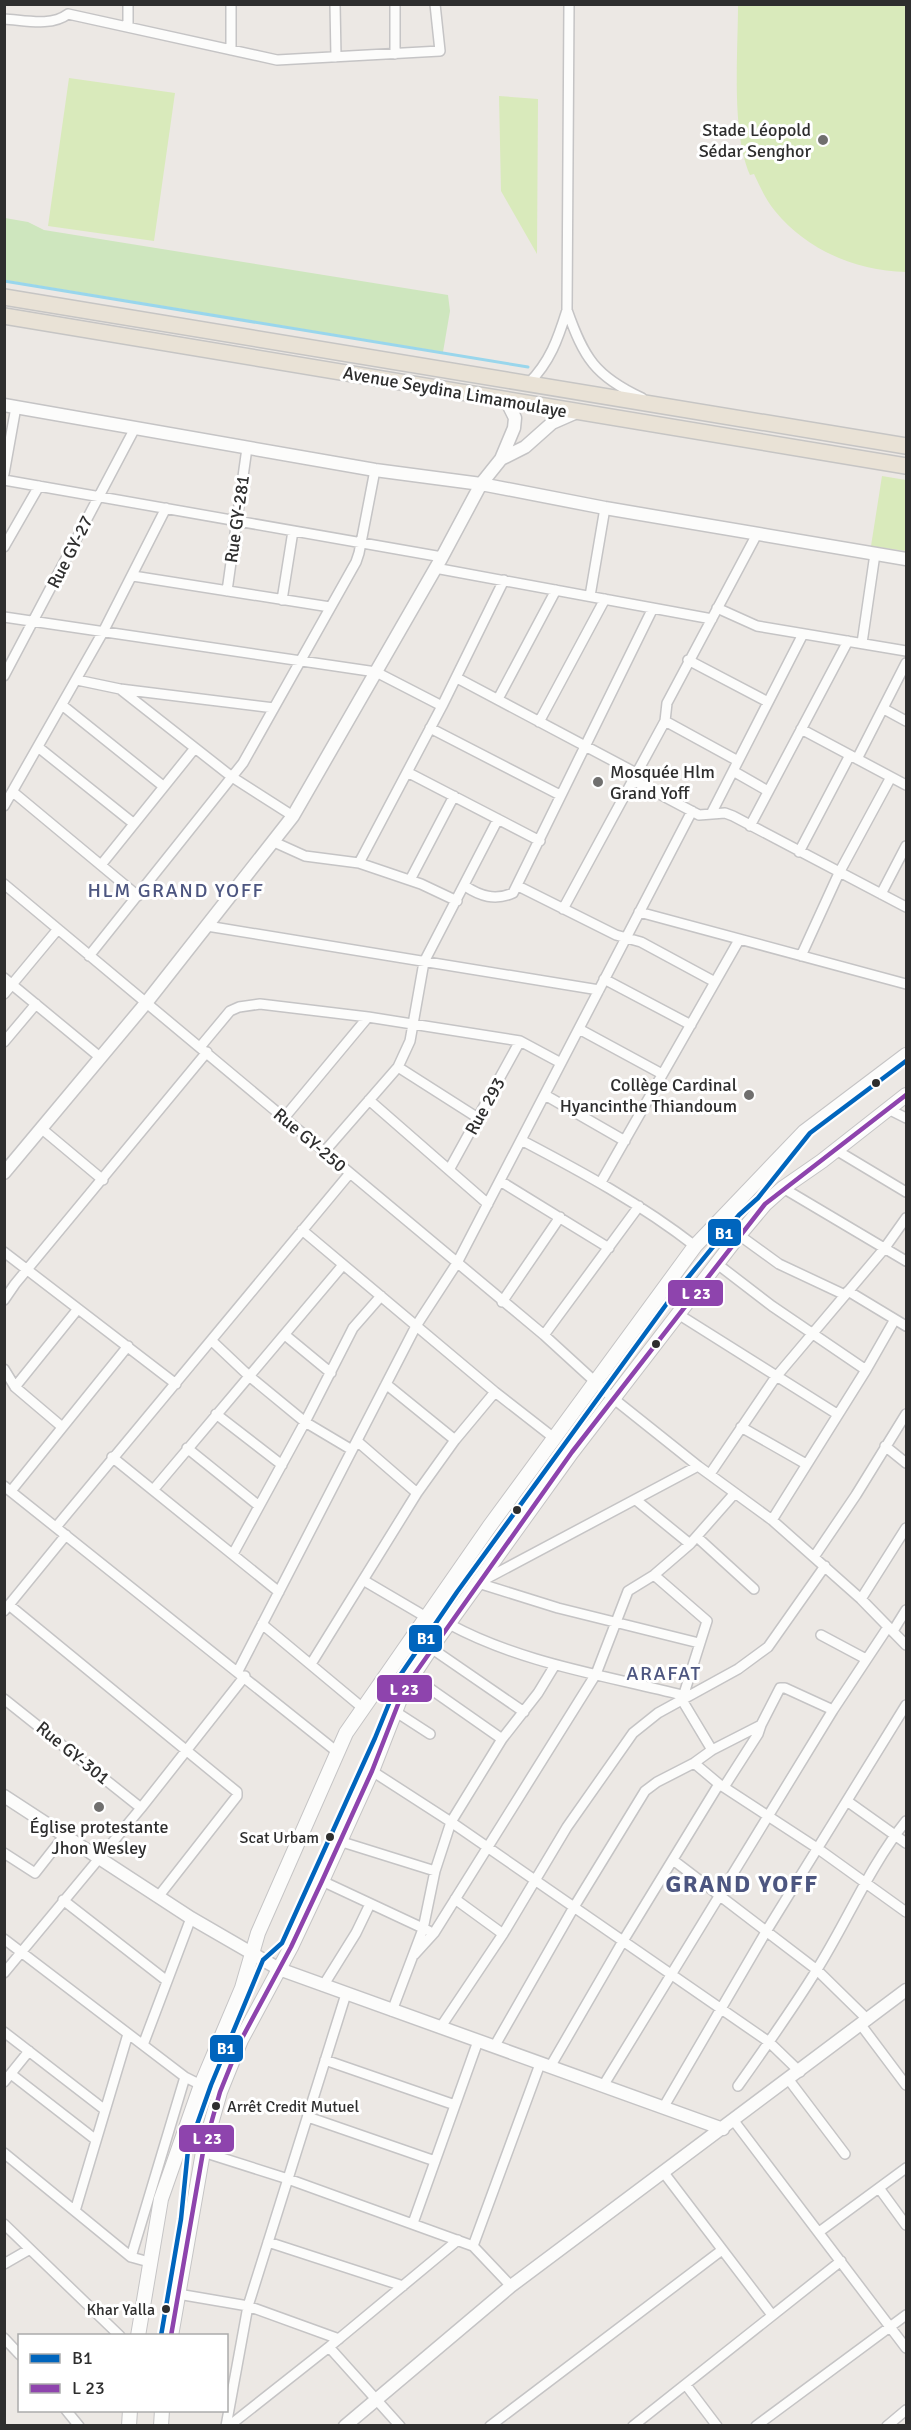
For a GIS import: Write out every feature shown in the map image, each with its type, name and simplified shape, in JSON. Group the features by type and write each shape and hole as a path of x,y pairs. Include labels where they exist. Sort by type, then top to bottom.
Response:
{"highway":[{"name":"Avenue Seydina Limamoulaye","path":"4,297 906,446"},
{"name":"Avenue Seydina Limamoulaye","path":"4,316 906,466"}],"main road":[{"path":"138,2334 161,2199 201,2085 242,1988 260,1927 336,1751 426,1617 695,1246 804,1132 906,1055"},
{"path":"171,2334 203,2152 220,2092 241,2040 322,1881 412,1676 614,1399 716,1263 765,1204 906,1095"}],"street":[{"path":"128,4 128,27"},
{"path":"231,4 231,50"},
{"path":"335,4 336,57"},
{"path":"395,4 395,54"},
{"path":"4,19 60,20 68,9 128,27 277,60 440,51 435,4"},
{"path":"528,384 552,355 567,310 569,4"},
{"path":"567,310 579,343 601,374 654,404"},
{"path":"4,1173 146,1003 293,816 439,562 481,484 501,459 514,428 515,418 506,400"},
{"path":"4,474 10,406 375,470 481,484 605,508 906,559"},
{"path":"501,459 525,447 552,423 577,412"},
{"name":"Rue GY-27","path":"4,675 35,621 135,428"},
{"name":"Rue GY-281","path":"227,591 247,448"},
{"path":"89,956 243,763 356,562 375,470"},
{"path":"4,480 361,543 504,580 712,619"},
{"path":"4,547 39,486"},
{"path":"4,806 103,633 166,508"},
{"path":"590,596 605,508"},
{"path":"282,600 293,531"},
{"path":"563,909 665,721 666,703 757,534"},
{"path":"862,643 875,554"},
{"path":"133,576 330,607"},
{"path":"359,863 442,706 504,580"},
{"path":"498,699 556,590"},
{"path":"539,722 605,599"},
{"path":"465,886 477,893 498,897 513,893 518,886 560,795 653,608"},
{"path":"717,608 757,626 906,651"},
{"path":"4,617 376,672 442,706"},
{"path":"711,814 803,634"},
{"path":"750,826 848,641"},
{"path":"688,660 768,702"},
{"path":"800,852 854,757 884,710 906,663"},
{"path":"456,678 584,746 699,815 725,813 906,907"},
{"path":"77,680 120,689 274,708"},
{"path":"120,689 232,777 293,816"},
{"path":"62,705 163,786"},
{"path":"884,710 906,721"},
{"path":"665,721 738,761"},
{"path":"430,728 560,795"},
{"path":"801,729 906,785"},
{"path":"38,747 133,823"},
{"path":"101,865 195,748"},
{"path":"733,771 768,791"},
{"path":"407,772 540,841"},
{"path":"801,956 840,873 891,777"},
{"path":"13,792 138,896"},
{"path":"410,880 454,795"},
{"path":"4,1973 141,1808 187,1750 242,1674 262,1624 416,1326 457,1263 692,811"},
{"path":"324,1152 398,1067 405,1055 414,1026 424,962 498,819"},
{"path":"274,842 305,856 359,863 435,889 457,901"},
{"path":"881,894 906,846"},
{"name":"Rue GY-250","path":"4,884 544,1335 614,1399 734,1494 771,1520 861,1599 906,1646"},
{"path":"518,886 616,935 641,942 715,982"},
{"path":"639,912 906,984"},
{"path":"207,926 599,990"},
{"path":"4,994 58,929"},
{"path":"601,1182 739,940"},
{"path":"4,978 101,1058"},
{"path":"604,980 691,1025"},
{"path":"4,1042 36,1004"},
{"path":"4,1300 103,1180 204,1050 230,1011 239,1006 260,1004 368,1017 520,1041 561,1063"},
{"path":"284,1118 368,1017"},
{"path":"579,1029 662,1074"},
{"name":"Rue 293","path":"449,1170 520,1041"},
{"path":"398,1067 478,1118"},
{"path":"545,1095 625,1141"},
{"path":"369,1100 488,1204"},
{"path":"888,1109 906,1118"},
{"path":"42,1129 103,1180"},
{"path":"521,1140 601,1182 695,1246"},
{"path":"836,1150 906,1192"},
{"path":"56,1527 350,1173"},
{"path":"500,1181 609,1248"},
{"path":"783,1188 906,1261"},
{"path":"544,1335 639,1206"},
{"path":"502,1302 560,1217"},
{"path":"710,1474 775,1378 884,1250 906,1218"},
{"path":"302,1230 495,1392 554,1438"},
{"path":"739,1235 779,1264 847,1293 906,1326"},
{"path":"4,1252 176,1384"},
{"path":"716,1263 772,1306 866,1370"},
{"path":"154,1489 343,1265"},
{"path":"233,1554 306,1422 353,1328 381,1296"},
{"path":"15,1387 77,1310"},
{"path":"678,1314 775,1378 837,1414"},
{"path":"771,1520 866,1370 894,1321"},
{"path":"285,1335 331,1373"},
{"path":"212,1341 249,1376 306,1422 352,1450"},
{"path":"128,1346 8,1488 336,1751"},
{"path":"4,1369 15,1387 61,1426"},
{"path":"386,1384 455,1440"},
{"path":"311,1664 417,1492 455,1440 495,1392"},
{"path":"216,1414 282,1465"},
{"path":"814,1557 906,1414"},
{"path":"741,1427 806,1464"},
{"path":"357,1441 417,1492"},
{"path":"885,1446 906,1463"},
{"path":"187,1448 259,1506"},
{"path":"112,1457 279,1592"},
{"path":"478,1583 698,1466"},
{"path":"414,1955 434,1933 596,1674 628,1591 654,1575 693,1540 734,1494"},
{"path":"636,1500 693,1540 754,1588"},
{"path":"861,1599 906,1528"},
{"path":"66,1535 7,1608 236,1789 237,1796 158,1897"},
{"path":"440,2028 503,1934 567,1827 633,1733 658,1713 738,1669 768,1647 825,1566"},
{"path":"654,1575 706,1619 707,1623 682,1698"},
{"path":"363,1580 426,1617"},
{"path":"478,1583 558,1608 699,1643"},
{"path":"603,2086 833,1710 866,1659 906,1610"},
{"path":"449,1623 479,1640 555,1665 682,1698 712,1750"},
{"path":"262,1624 364,1709"},
{"path":"821,1635 866,1659"},
{"path":"431,1648 524,1712"},
{"path":"392,2011 423,1929 435,1871 451,1822 502,1739 524,1712 555,1665"},
{"path":"412,1676 502,1739"},
{"path":"473,2246 545,2066 673,1860 758,1734 760,1725 780,1688 785,1688 833,1710"},
{"name":"Rue GY-301","path":"4,1698 141,1808"},
{"path":"663,2108 767,1930 906,1705"},
{"path":"396,1712 430,1734"},
{"path":"494,2047 574,1907 645,1791 712,1750 760,1725"},
{"path":"694,1763 721,1786 817,1848 906,1912"},
{"path":"372,1771 451,1822 769,2042 800,2072"},
{"path":"4,1796 191,1918 279,1969 723,2129"},
{"path":"847,1801 906,1843"},
{"path":"738,2086 817,1970 865,1883 906,1821"},
{"path":"4,1853 36,1873 64,1836"},
{"path":"339,1841 435,1871"},
{"path":"673,1860 817,1970 865,2022 906,2085"},
{"path":"322,1881 434,1933"},
{"path":"455,1899 503,1934"},
{"path":"63,1900 167,1981"},
{"path":"323,1986 356,1933 370,1904"},
{"path":"143,2045 191,1918"},
{"path":"4,1939 185,2077 201,2085"},
{"path":"345,2426 375,2398 511,2286 800,2072 906,1990"},
{"path":"227,2426 248,2306 346,1994"},
{"path":"4,2032 105,2110"},
{"path":"75,2211 128,2034"},
{"path":"413,2223 478,2041"},
{"path":"4,2082 29,2051"},
{"path":"325,2060 455,2105"},
{"path":"11,2074 96,2140"},
{"path":"130,2257 185,2077"},
{"path":"789,2080 845,2154"},
{"path":"308,2116 435,2162"},
{"path":"734,2121 906,2348"},
{"path":"203,2152 288,2179 473,2246 511,2286"},
{"path":"4,2153 130,2257 149,2262"},
{"path":"819,2232 906,2168"},
{"path":"664,2173 772,2315"},
{"path":"879,2188 906,2225"},
{"path":"4,2224 118,2334"},
{"path":"227,2426 329,2347 458,2240"},
{"path":"268,2242 402,2286"},
{"path":"4,2264 30,2249"},
{"path":"490,2426 722,2250"},
{"path":"633,2426 841,2261"},
{"path":"178,2294 248,2306 339,2338"},
{"path":"756,2426 906,2315"},
{"path":"4,2338 18,2353"},
{"path":"329,2347 400,2426"},
{"path":"686,2385 717,2426"},
{"path":"887,2426 906,2410"},
{"path":"68,2412 79,2426"}],"green space":[{"name":"Stade Léopold Sédar Senghor","path":"738,5 906,5 906,272 887,271 851,263 817,247 788,225 769,202 754,174 750,175 740,137 738,115"},
{"path":"69,78 175,93 154,241 48,226"},
{"path":"499,96 538,99 537,254 501,191"},
{"path":"5,218 28,222 44,230 448,295 450,311 443,352 5,280"},
{"path":"882,476 906,480 906,551 871,546"}],"waterway":[{"path":"4,281 528,367"}],"transit line":[{"name":"B1","path":"161,2334 181,2219 188,2150 211,2085 263,1960 282,1943 375,1738 401,1674 457,1592 668,1302 739,1215 758,1198 810,1133 906,1061"},
{"path":"171,2334 203,2152 220,2092 241,2040 291,1947 322,1881 372,1771 404,1689 572,1452 765,1204 906,1095"}],"place":[{"name":"Stade Léopold Sédar Senghor","path":"823,140"},
{"name":"Mosquée Hlm Grand Yoff","path":"598,782"},
{"name":"Collège Cardinal Hyancinthe Thiandoum","path":"749,1095"},
{"name":"Église protestante Jhon Wesley","path":"99,1807"},
{"name":"Scat Urbam","path":"330,1837"},
{"name":"Arrêt Credit Mutuel","path":"216,2106"},
{"name":"Khar Yalla","path":"166,2309"}],"district":[{"name":"HLM GRAND YOFF","path":"176,890"},
{"name":"ARAFAT","path":"664,1673"},
{"name":"GRAND YOFF","path":"742,1884"}]}
